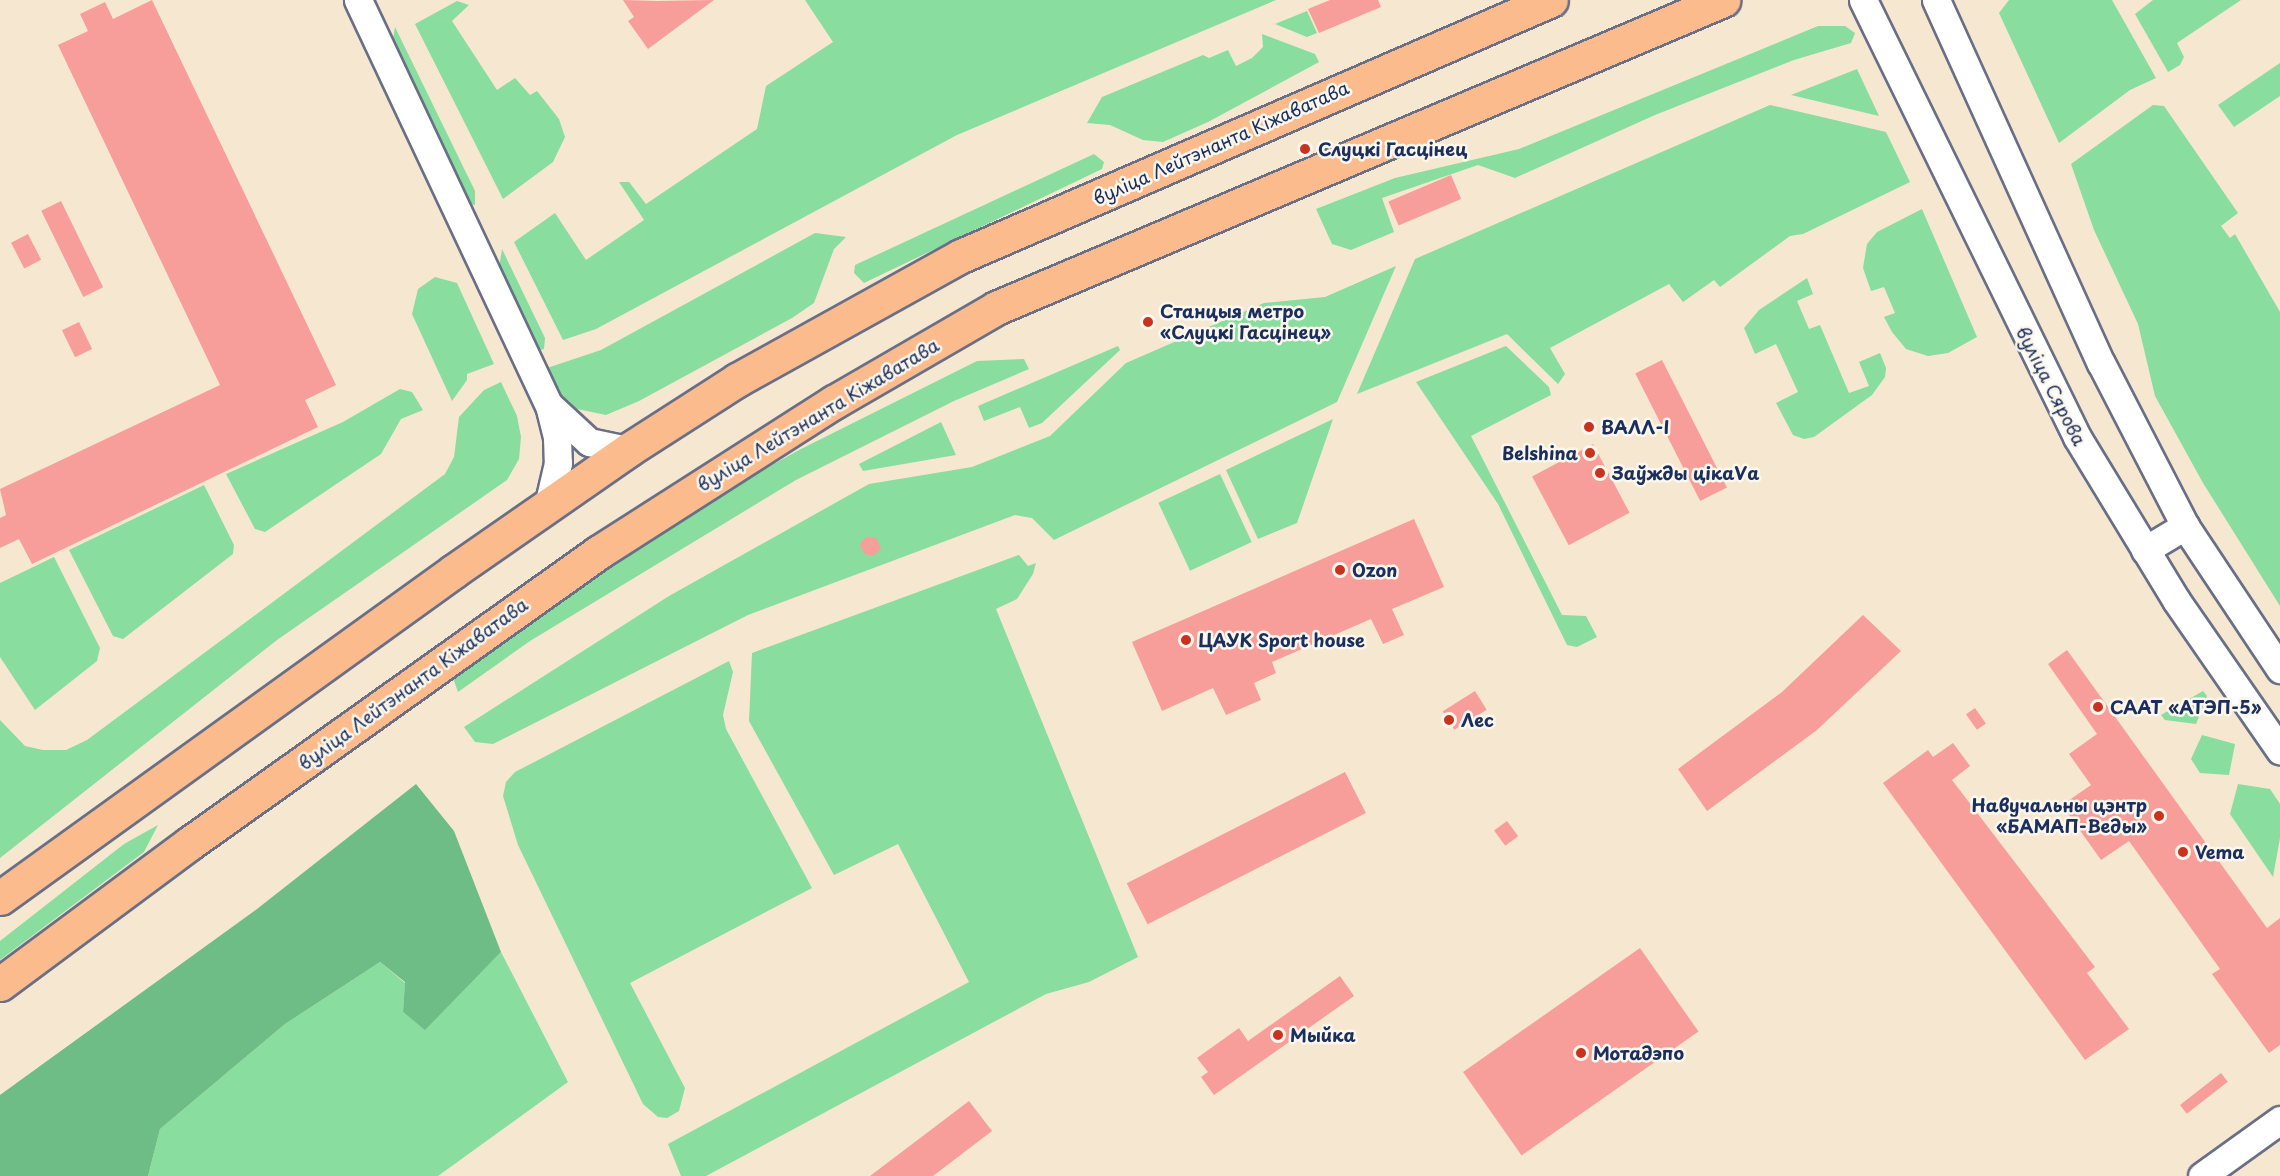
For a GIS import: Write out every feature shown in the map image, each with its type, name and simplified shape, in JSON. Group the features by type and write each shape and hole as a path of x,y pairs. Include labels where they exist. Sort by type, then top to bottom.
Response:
{"main road":[{"name":"вуліца Лейтэнанта Кіжаватава","path":"0,898 548,506 628,450 737,380 961,256 1551,0"},
{"name":"вуліца Лейтэнанта Кіжаватава","path":"0,984 190,843 599,552 834,402 996,308 1723,0"}],"street":[{"path":"358,0 549,405 557,438 558,463 548,506"},
{"name":"вуліца Сярова","path":"1863,0 2072,428 2145,550 2280,750"},
{"path":"1936,0 2101,363 2186,526 2280,669"},
{"path":"549,405 589,442 628,450"},
{"path":"2145,550 2186,526"},
{"path":"2202,1176 2280,1120"}],"green space":[{"path":"805,0 1276,0 957,135 596,329 563,340 514,242 555,213 586,260 644,220 619,182 629,182 646,204 757,129 766,86 833,42"},
{"path":"2009,0 2112,0 2156,78 2130,90 2059,143 1999,13"},
{"path":"2153,0 2241,0 2177,43 2184,57 2180,65 2168,72 2135,14"},
{"path":"457,1 469,5 452,21 497,90 515,78 530,95 537,91 559,119 565,137 553,162 503,199 415,24"},
{"path":"1307,11 1317,33 1307,37 1275,24"},
{"path":"1818,26 1845,26 1855,33 1851,43 1794,60 1655,115 1515,178 1478,165 1382,198 1394,232 1351,250 1332,244 1316,209 1395,178 1519,149"},
{"path":"395,27 475,191 475,205 465,203 392,45"},
{"path":"1262,34 1315,54 1319,62 1208,122 1163,142 1143,140 1110,125 1087,123 1102,97 1203,55 1209,58 1228,50 1236,66 1252,58 1263,47"},
{"path":"2280,63 2280,96 2234,127 2218,105"},
{"path":"1857,69 1879,116 1791,95"},
{"path":"1770,105 1886,132 1910,182 1803,234 1790,236 1720,287 1714,280 1683,302 1669,284 1550,348 1565,374 1558,384 1507,334 1357,394 1415,259"},
{"path":"2153,105 2164,106 2238,213 2221,226 2230,238 2235,234 2280,312 2280,606 2203,483 2155,396 2138,324 2094,230 2071,164"},
{"path":"1094,154 1104,162 1102,169 864,283 854,273 855,265"},
{"path":"1922,209 1977,337 1948,353 1928,356 1906,349 1892,332 1884,317 1895,313 1884,287 1871,291 1863,268 1867,244 1877,232"},
{"path":"815,233 846,237 834,249 814,303 792,318 639,401 606,415 577,409 552,385 544,369 601,350"},
{"path":"502,249 545,338 544,349 534,352 499,268"},
{"path":"1396,266 1337,402 1054,540 1032,518 1015,515 748,615 493,744 475,742 464,727 669,596 869,484 972,467 1050,436 1126,363 1264,303 1325,297"},
{"path":"435,277 457,283 494,364 467,374 467,380 452,401 412,314 418,289"},
{"path":"1807,278 1813,294 1797,301 1809,329 1820,325 1849,393 1869,386 1859,362 1880,353 1886,368 1885,377 1872,395 1814,437 1804,439 1793,435 1776,403 1798,392 1776,344 1755,354 1744,328 1759,310"},
{"path":"1118,346 1120,350 1042,423 1029,428 1020,407 984,421 978,406"},
{"path":"1506,346 1549,387 1551,395 1471,436 1562,615 1586,616 1597,637 1577,647 1567,645 1498,504 1416,382"},
{"path":"1024,359 1029,369 954,401 796,480 530,641 458,692 453,678 464,656 698,506 801,449 977,361"},
{"path":"501,382 517,416 521,437 519,459 507,480 277,640 0,858 0,720 25,746 43,750 66,750 87,740 445,474 454,457 459,417 484,390"},
{"path":"400,389 412,392 423,410 401,419 381,454 265,532 255,529 226,474 343,422"},
{"path":"1333,419 1297,523 1258,539 1226,470"},
{"path":"941,422 956,455 863,471 859,464"},
{"path":"1220,474 1252,542 1190,571 1158,503"},
{"path":"204,485 234,545 233,554 123,639 113,636 69,550"},
{"path":"1019,555 1028,566 1036,563 1033,574 1017,599 996,609 1138,957 1089,982 1046,994 706,1176 681,1176 668,1144 969,982 898,844 834,875 749,721 752,653"},
{"path":"54,557 100,648 97,661 35,710 0,657 0,583"},
{"path":"729,661 733,672 723,715 726,729 812,888 630,983 685,1088 679,1111 667,1118 658,1117 643,1104 518,845 503,796 506,782 515,772"},
{"path":"2203,691 2207,696 2196,724 2165,720 2161,715"},
{"path":"2202,735 2235,744 2229,775 2200,773 2191,759"},
{"path":"416,784 454,831 501,952 425,1030 403,1012 405,982 380,962 285,1024 160,1129 148,1176 0,1176 0,1095 257,909"},
{"path":"2238,784 2270,789 2280,804 2280,838 2273,877 2230,814"},
{"path":"158,825 144,852 0,960 0,941 124,844"},
{"path":"501,952 568,1082 438,1176 148,1176 160,1129 285,1024 380,962 405,983 403,1012 425,1029"}],"building":[{"path":"152,0 336,385 305,400 318,427 32,564 19,539 0,548 0,518 6,515 0,489 220,385 58,45 88,31 80,14 105,2 113,19"},
{"path":"623,0 714,0 648,49 628,21 634,17"},
{"path":"1330,0 1378,0 1381,7 1319,33 1308,9"},
{"path":"1451,175 1461,199 1399,226 1388,202"},
{"path":"61,201 103,287 83,297 41,211"},
{"path":"28,234 41,260 24,268 11,243"},
{"path":"79,322 92,349 75,357 62,330"},
{"path":"1662,360 1727,487 1700,501 1635,374"},
{"path":"1593,444 1630,513 1569,545 1532,476"},
{"path":"1414,519 1444,587 1392,609 1404,635 1383,644 1371,619 1272,662 1276,673 1254,683 1261,700 1226,715 1213,688 1162,711 1132,642"},
{"path":"866,537 876,538 881,548 874,556 864,554 860,544"},
{"path":"1863,615 1901,651 1817,730 1707,811 1678,769 1782,692"},
{"path":"2067,650 2267,928 2280,918 2280,1045 2269,1053 2212,974 2220,969 2129,841 2101,860 2062,805 2091,785 2069,754 2097,734 2048,664"},
{"path":"1475,691 1487,710 1454,730 1443,711"},
{"path":"1975,708 1986,724 1977,730 1966,714"},
{"path":"1953,743 1970,766 1952,780 2095,967 2087,973 2129,1029 2085,1060 1883,783 1928,750 1933,757"},
{"path":"1345,772 1366,813 1148,924 1127,883"},
{"path":"1507,821 1518,836 1505,846 1494,830"},
{"name":"Мотадэпо","path":"1640,948 1699,1032 1522,1155 1463,1072"},
{"name":"Мыйка","path":"1340,976 1354,996 1214,1095 1201,1077 1208,1072 1197,1058 1239,1028 1248,1041"},
{"path":"2221,1073 2228,1082 2187,1114 2180,1105"},
{"path":"969,1101 992,1131 933,1176 870,1176"}],"place":[{"name":"Слуцкі Гасцінец","path":"1305,149"},
{"name":"Станцыя метро «Слуцкі Гасцінец»","path":"1148,322"},
{"name":"ВАЛЛ-І","path":"1589,427"},
{"name":"Belshina","path":"1590,453"},
{"name":"Заўжды цікаVа","path":"1600,473"},
{"name":"Ozon","path":"1340,570"},
{"name":"ЦАУК Sport house","path":"1186,640"},
{"name":"СААТ «АТЭП-5»","path":"2098,707"},
{"name":"Лес","path":"1449,720"},
{"name":"Навучальны цэнтр «БАМАП-Веды»","path":"2159,816"},
{"name":"Vema","path":"2183,852"},
{"name":"Мыйка","path":"1278,1035"},
{"name":"Мотадэпо","path":"1581,1053"}]}
